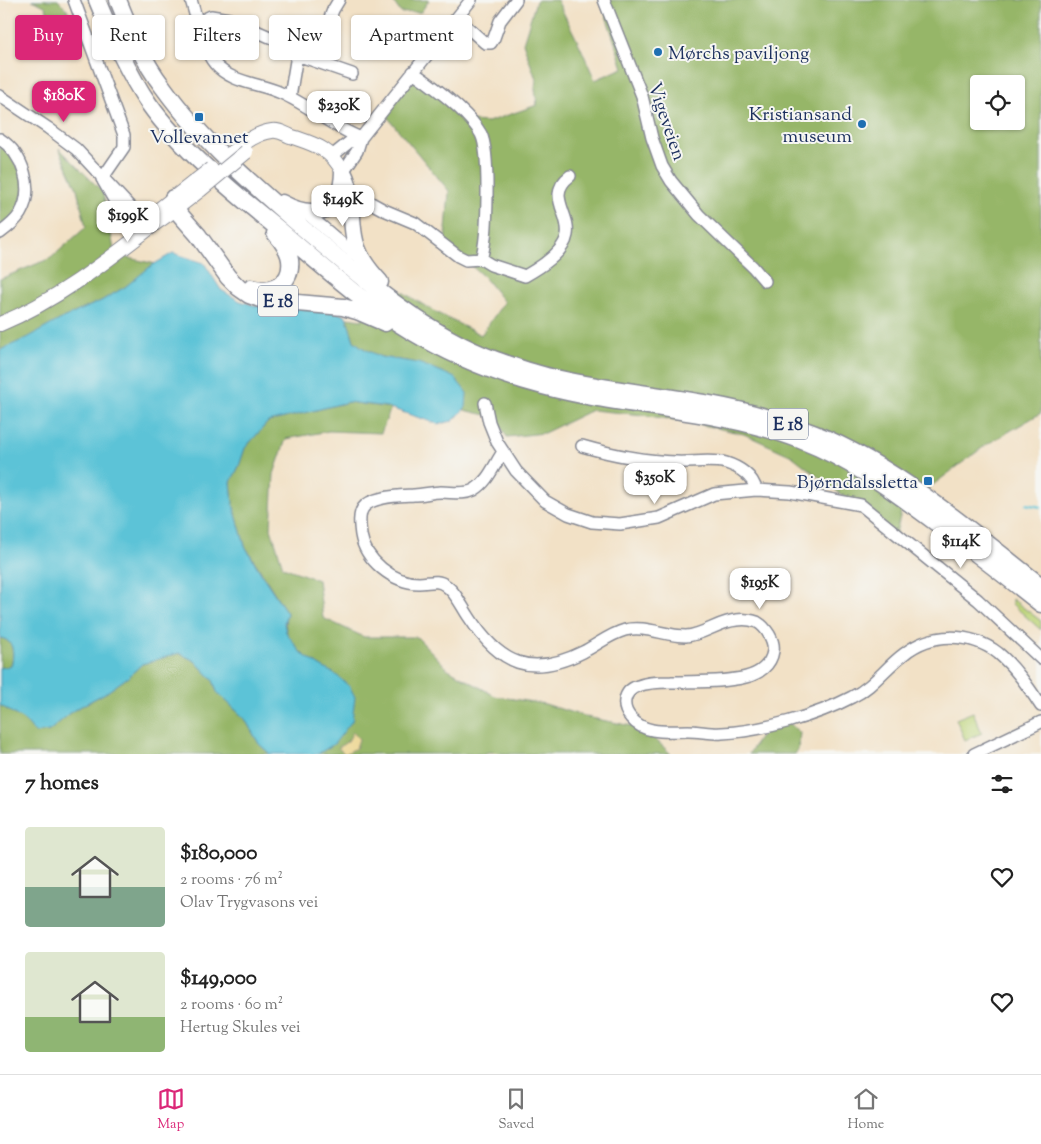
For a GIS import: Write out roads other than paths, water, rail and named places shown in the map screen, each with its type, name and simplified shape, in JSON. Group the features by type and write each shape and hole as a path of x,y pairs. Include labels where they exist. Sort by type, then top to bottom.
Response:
{"highway":[{"name":"E 18","path":"97,0 125,66 150,106 181,141 255,210 354,291 407,329 457,356 492,371 538,385 732,420 802,441 849,463 888,487 1041,604"},
{"name":"E 18","path":"118,0 136,43 162,86 205,138 262,192 368,282 412,314 450,338 493,359 550,377 743,410 806,430 860,456 898,479 947,513 1041,586"},
{"name":"E 18","path":"343,172 351,192 353,236 358,251 364,263 378,280 412,314"},
{"path":"305,212 319,212 335,202 343,183 343,172"},
{"name":"E 18","path":"262,192 288,206 305,212"},
{"name":"E 18","path":"178,203 234,275 251,288 260,291 269,290 277,288 287,277 290,270 290,260 288,252 278,236 255,210"},
{"name":"E 18","path":"178,203 228,277 249,295 262,300 325,304 350,309 427,340"}],"main road":[{"path":"0,324 24,313 73,285 140,228 178,203 196,186 243,149 268,140 290,136 311,142 332,156 338,162 343,172"}],"street":[{"path":"74,0 124,135 124,147 102,179"},
{"path":"191,0 196,15"},
{"path":"330,15 339,0"},
{"path":"459,15 471,0"},
{"path":"472,31 485,43 491,43 500,21 516,0"},
{"name":"Vigeveien","path":"604,0 642,96 652,138 662,166 671,181 699,215 765,281"},
{"path":"212,60 223,72 290,97 360,138"},
{"path":"290,97 296,60"},
{"path":"311,60 352,74"},
{"path":"343,172 357,151 360,138 423,60"},
{"path":"413,72 432,84 481,133 485,145 487,186 485,242 481,259"},
{"path":"0,96 65,140 88,162 140,228"},
{"path":"332,156 352,140 360,138"},
{"path":"0,139 14,150 20,160 27,191 25,204 20,214 13,223 0,233"},
{"path":"364,199 415,223 466,260 481,259 491,265 525,276 555,254 567,236 558,194 562,184 570,176"},
{"path":"305,212 364,263"},
{"path":"484,402 489,422 503,452 520,476 545,501 568,514 592,522 620,524 659,518 714,494 756,490 783,491 861,505 878,516 978,600 1041,659"},
{"path":"582,446 646,460 724,462 744,472 755,484 756,490"},
{"path":"503,452 484,481 473,490 394,496 364,506 361,511 363,546 372,560 396,578 407,582 436,581 444,584 453,592 475,626 490,643 511,660 531,666 548,664 571,657 627,629 645,629 686,636 694,635 728,621 747,620 757,622 770,635 773,643 770,661 760,671 747,677 704,681 656,682 634,686 625,697 624,704 630,717 644,728 663,732 691,731 721,734 769,727 796,719 831,707 857,695 903,654 920,642 949,637 981,642 1000,654 1041,706"},
{"path":"974,754 1041,722"}],"water":[{"path":"173,253 204,263 221,290 240,301 257,306 321,306 346,316 354,341 363,348 381,357 418,363 442,372 455,378 467,393 466,407 453,421 438,424 387,407 348,402 268,422 245,448 231,482 233,504 245,546 287,613 284,623 286,632 301,653 335,674 350,687 355,697 352,721 334,744 318,754 270,754 259,744 245,719 217,692 213,680 195,661 179,653 142,664 107,692 74,710 49,731 35,733 25,721 0,705 0,668 11,666 13,653 11,645 5,639 0,638 0,350 101,301 125,287 151,266"}],"waterway":[{"path":"1026,504 1041,507"}],"place":[{"name":"Mørchs paviljong","path":"658,52"},
{"name":"Vollevannet","path":"199,117"},
{"name":"Kristiansand museum","path":"862,124"},
{"name":"Bjørndalssletta","path":"928,481"}]}
